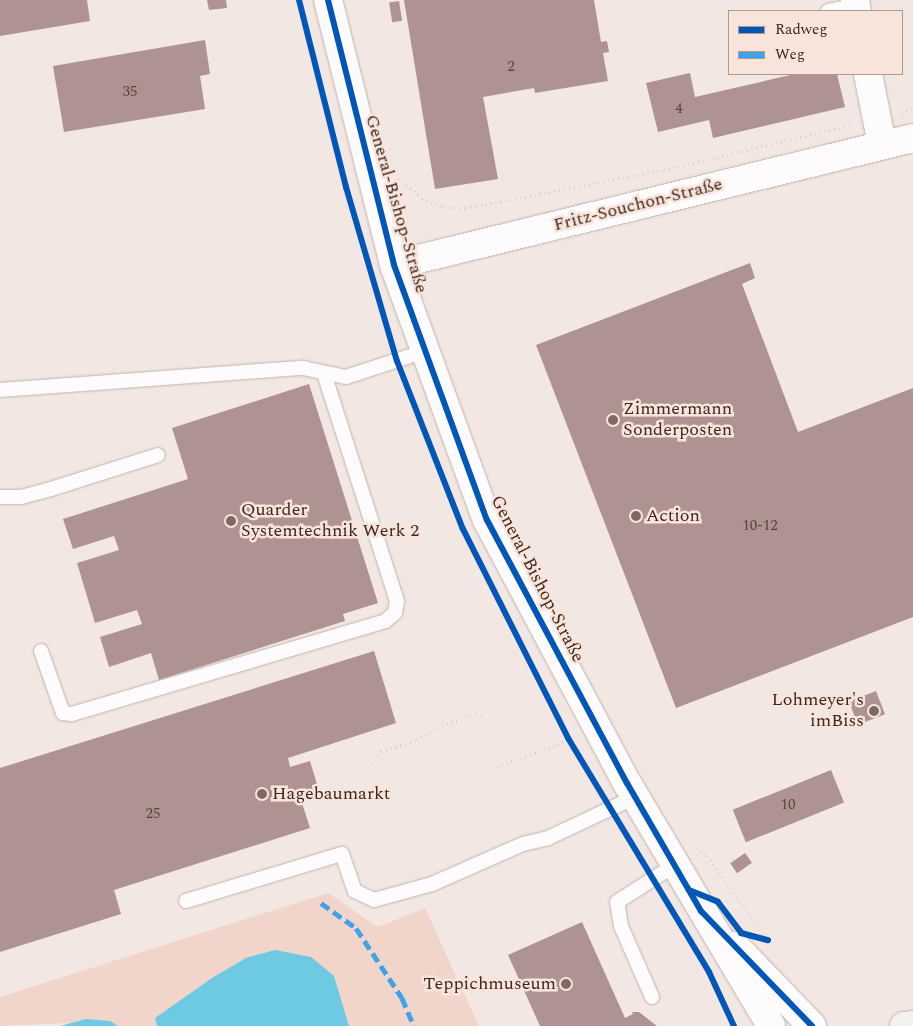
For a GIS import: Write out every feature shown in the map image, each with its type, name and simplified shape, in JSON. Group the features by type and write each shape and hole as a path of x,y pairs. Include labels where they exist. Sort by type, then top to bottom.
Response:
{"street":[{"name":"General-Bishop-Straße","path":"328,0 358,184 394,265 487,520 636,798 701,911 772,1026"},
{"path":"868,75 882,145"},
{"name":"Fritz-Souchon-Straße","path":"394,265 913,138"},
{"name":"General-Bishop-Straße","path":"701,911 812,1026"},
{"path":"904,1026 913,1025"}],"lane":[{"path":"833,10 856,5"},
{"path":"0,390 303,368 324,374 346,377 425,351"},
{"path":"41,651 63,713 72,714 380,623 395,613 397,601 324,374"},
{"path":"0,497 21,497 158,455"},
{"path":"186,901 342,854 355,890 374,900 432,884 523,844 548,838 636,798"},
{"path":"652,997 621,926 617,902 674,864"}],"path":[{"path":"358,184 394,174 422,198 444,208 466,208 664,170 876,118"},
{"path":"372,764 381,751 417,740 437,727 475,714 480,716"},
{"path":"497,766 558,745 568,738"},
{"path":"754,934 768,940"}],"shaded area":[{"path":"328,893 378,927 425,908 479,1026 349,1026 334,976 212,978 156,1018 157,1026 118,1026 110,1021 0,1026 0,997"}],"water":[{"path":"275,950 311,957 334,976 349,1026 157,1026 155,1018 212,978 246,958"},
{"path":"86,1019 110,1021 118,1026 60,1026"}],"building":[{"path":"0,0 87,0 90,21 0,36"},
{"path":"207,0 226,0 227,8 209,10"},
{"path":"404,0 594,0 601,42 607,41 609,52 603,53 608,81 535,93 534,88 483,97 498,179 435,189"},
{"path":"399,1 402,21 392,22 389,3"},
{"path":"205,40 210,74 200,76 205,109 64,132 53,66"},
{"path":"690,73 695,97 791,75 837,75 845,107 713,138 709,120 658,132 646,83"},
{"path":"750,263 755,278 742,284 798,432 913,388 913,617 676,708 536,345"},
{"name":"Quarder Systemtechnik Werk 2","path":"309,384 378,603 343,614 345,621 159,680 151,653 109,667 100,637 142,624 137,610 95,623 77,563 119,550 114,536 73,549 63,519 188,479 172,428"},
{"path":"374,651 396,723 288,758 290,767 310,761 320,794 301,800 310,828 114,890 121,914 0,952 0,768"},
{"path":"876,691 885,714 858,725 849,701"},
{"path":"831,770 844,802 746,842 733,810"},
{"path":"745,853 752,863 737,873 730,863"},
{"name":"Teppichmuseum","path":"582,922 625,1018 633,1014 632,1012 639,1012 657,1026 540,1026 508,955"}],"marked path":[{"path":"321,903 356,928 402,998 414,1026"}],"cycle path":[{"path":"299,0 346,187 397,361 463,529 568,738 709,972 734,1026"},
{"path":"328,0 394,265 487,520 627,783 701,911 812,1026"},
{"path":"689,890 718,902 741,933 768,940"}],"place":[{"name":"Zimmermann Sonderposten","path":"613,420"},
{"name":"Action","path":"636,516"},
{"name":"Quarder Systemtechnik Werk 2","path":"231,521"},
{"name":"Lohmeyer's imBiss","path":"874,711"},
{"name":"Hagebaumarkt","path":"262,794"},
{"name":"Teppichmuseum","path":"566,984"}]}
